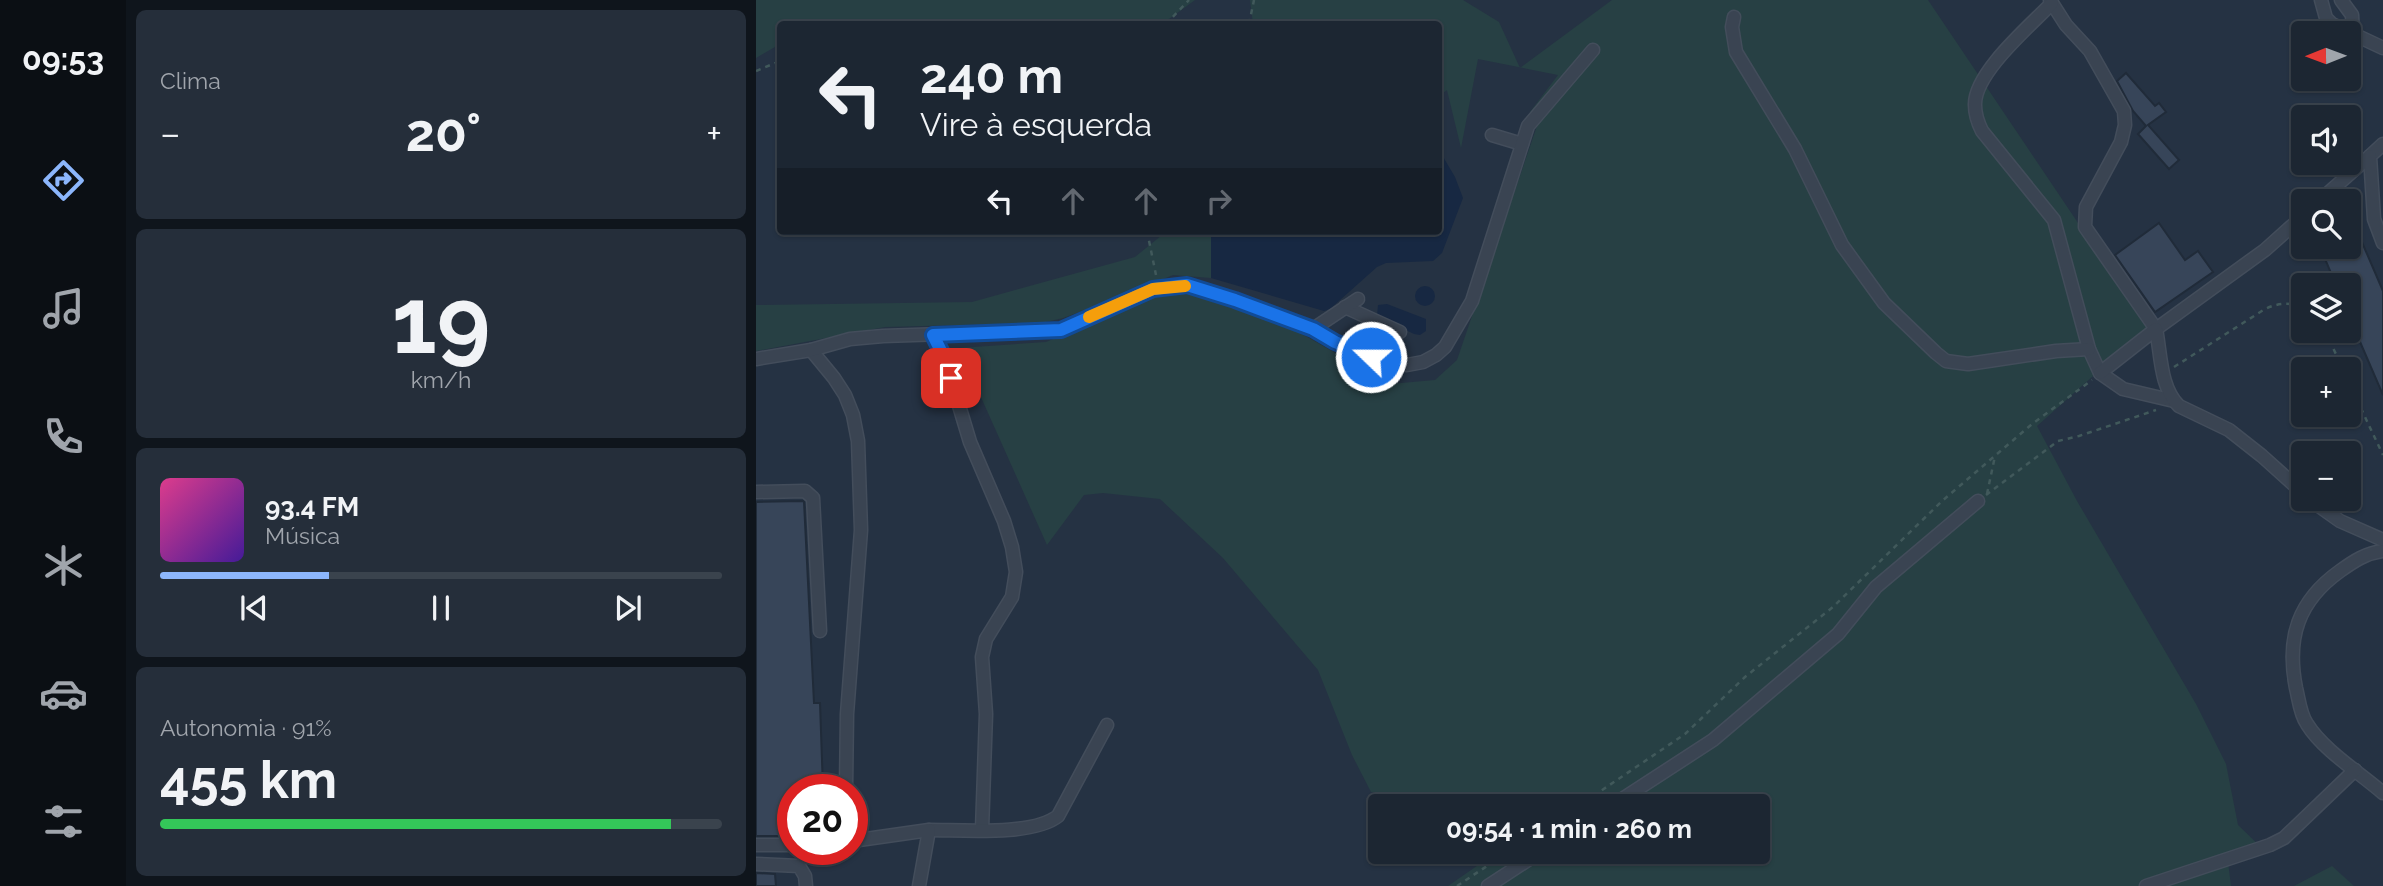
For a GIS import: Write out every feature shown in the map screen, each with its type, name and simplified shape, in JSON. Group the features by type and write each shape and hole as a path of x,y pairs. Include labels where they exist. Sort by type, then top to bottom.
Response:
{"lane":[{"path":"2321,0 2329,21"},
{"path":"2341,0 2352,15 2352,21"},
{"path":"2174,401 2123,389 2100,373 2089,349 2054,220 1982,131 1975,106 1988,69 2051,1 2066,25 2090,51 2124,111 2125,125 2121,142 2086,207 2085,226 2156,328 2168,392 2174,401 2229,430 2291,482"},
{"path":"1734,17 1732,27 1736,52 1795,149 1842,245 1884,303 1936,353 1946,361 1968,364 2089,349"},
{"path":"2361,38 2383,48"},
{"path":"756,359 850,339 1061,330 1159,289 1187,285 1313,329 1335,342 1389,364 1423,362 1445,347 1472,301 1528,126 1593,51"},
{"path":"1492,135 1522,144"},
{"path":"2333,189 2383,144"},
{"path":"2370,156 2374,219 2383,243"},
{"path":"2100,373 2156,328 2265,250 2291,227"},
{"path":"1313,329 1358,299"},
{"path":"1345,307 1400,331"},
{"path":"933,335 945,359 970,442 1004,521 1016,572 1012,597 986,639 982,657 986,714 982,830"},
{"path":"811,349 845,395 853,415 858,441 861,530 846,774"},
{"path":"756,492 804,491 814,498 820,631"},
{"path":"1630,794 1713,740 1838,634 1876,587 1983,498"},
{"path":"2326,511 2340,521 2383,540"},
{"path":"2383,551 2362,556 2330,578 2314,593 2297,622 2292,656 2300,709 2306,723 2320,740 2383,793"},
{"path":"868,835 929,830 982,830 1049,823 1058,816 1107,725"},
{"path":"2146,886 2284,838 2355,769"},
{"path":"919,886 929,830"},
{"path":"756,845 777,845"},
{"path":"756,863 799,866 805,876 806,886"},
{"path":"1488,886 1522,864"}],"path":[{"path":"1169,21 1189,0"},
{"path":"1250,21 1254,0"},
{"path":"756,71 777,62"},
{"path":"1148,235 1159,289"},
{"path":"2164,373 2265,309 2277,304 2291,304"},
{"path":"1596,794 1685,734 1745,677 1832,607 1942,500 2032,424 2100,373"},
{"path":"1983,498 2058,441 2162,408 2174,401"},
{"path":"2361,408 2383,455"},
{"path":"1983,498 1995,456"},
{"path":"1457,886 1490,864"}],"green space":[{"path":"756,0 1195,0 1166,21 777,21 777,46 756,58"},
{"path":"1250,0 1463,0 1499,22 1520,67 1478,59 1461,148 1447,90 1442,94 1442,21 1253,21"},
{"path":"1612,0 1928,0 2148,327 2037,426 2077,501 2196,704 2226,764 2238,825 2265,851 2228,862 2231,886 1448,886 1480,864 1770,864 1770,794 1371,792 1352,755 1318,670 1223,558 1160,499 1103,493 1084,495 1047,545 959,348 1046,342 1160,294 1196,291 1286,325 1390,384 1435,380 1457,360 1537,126 1530,112 1558,75 1521,68"},
{"path":"1162,235 1211,235 1211,278 1173,275 1063,318 1042,323 885,327 756,351 756,305 972,302 1135,257"},
{"path":"2332,866 2354,886 2294,886"}],"water":[{"path":"1442,155 1463,198 1442,253 1433,261 1386,263 1377,267 1330,309 1324,311 1211,278 1211,235 1442,235"},
{"path":"1421,286 1429,286 1435,296 1429,306 1421,306 1415,300 1415,292"},
{"path":"1387,304 1426,319 1426,331 1420,335 1414,334 1377,316 1378,305"}],"building":[{"path":"2126,73 2155,106 2159,103 2166,112 2148,125 2179,160 2169,169 2138,134 2146,126 2133,111 2117,81"},
{"path":"2159,223 2185,260 2198,251 2213,272 2155,312 2115,255"},
{"path":"2361,240 2383,291 2383,395 2361,343 2361,273 2331,273 2325,259 2361,259"},
{"path":"756,502 804,502 814,703 820,703 822,774 777,774 777,836 756,836"},
{"path":"756,873 775,874 776,886 756,886"}],"slow traffic":[{"path":"1089,317 1153,289 1185,286"}],"route":[{"path":"951,378 933,335 1061,330 1153,289 1187,285 1313,329 1335,342 1371,357"}]}
